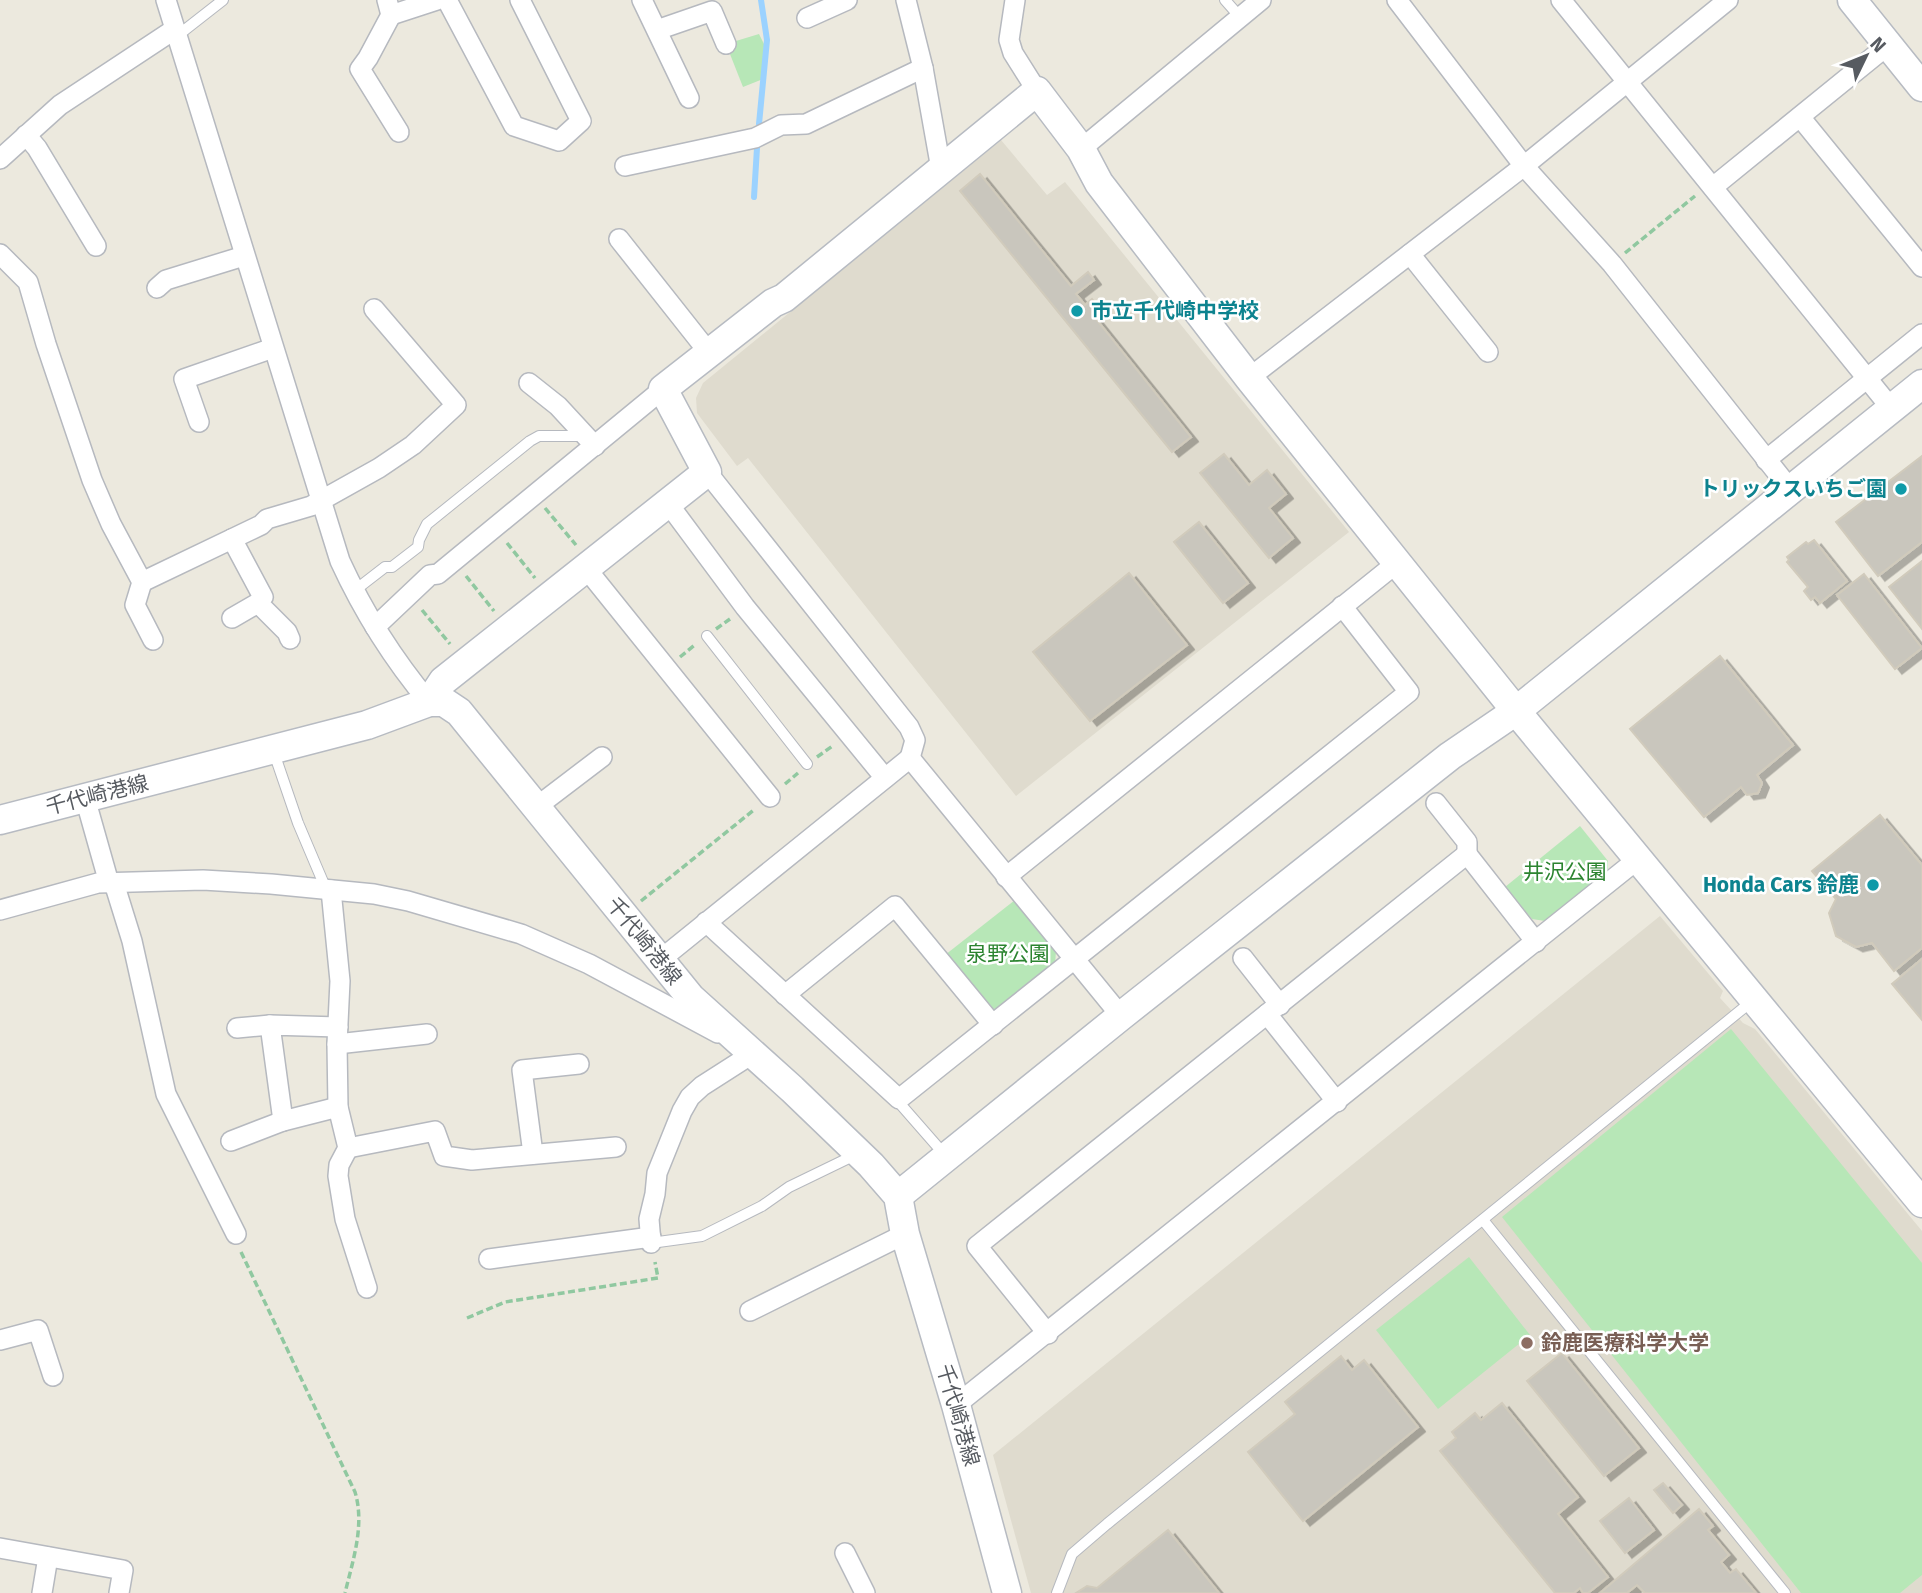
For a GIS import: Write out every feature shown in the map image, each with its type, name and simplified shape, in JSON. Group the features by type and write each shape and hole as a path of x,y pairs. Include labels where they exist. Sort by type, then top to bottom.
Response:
{"street":[{"path":"166,0 340,561 375,627 429,702 443,681 707,472"},
{"path":"399,132 360,69 368,58 389,7 437,0"},
{"path":"447,0 514,125 559,141 581,121 520,0"},
{"path":"642,0 689,98"},
{"path":"807,18 847,0"},
{"path":"906,0 923,68 941,169"},
{"path":"1015,0 1009,40 1013,54 1081,149 1107,194 1249,378 1516,711 1922,1203"},
{"path":"1081,149 1261,0"},
{"path":"1397,0 1524,166 1612,264 1790,489"},
{"path":"1561,0 1891,408"},
{"path":"1249,378 1524,166 1728,0"},
{"path":"1852,0 1922,87"},
{"path":"657,30 712,11 726,44"},
{"path":"0,159 60,105 176,33"},
{"path":"1712,186 1888,45"},
{"path":"625,166 755,138 781,125 806,124 923,68"},
{"path":"375,627 430,575 438,574 534,496 590,441 710,354 773,303 784,298 1037,91"},
{"path":"1800,117 1922,267"},
{"path":"26,135 37,148 96,246"},
{"path":"619,239 710,354"},
{"path":"0,254 28,282 92,480 111,524 142,582 135,605 153,640"},
{"path":"1410,254 1488,352"},
{"path":"157,288 166,280 244,256"},
{"path":"142,582 261,525 267,519 311,506 379,468 413,444 456,405 374,309"},
{"path":"1766,460 1922,334"},
{"path":"199,422 184,379 273,348"},
{"path":"529,383 558,406 590,441"},
{"path":"898,1196 1440,764 1516,711 1922,384"},
{"path":"660,960 910,758 915,740 909,727 707,472 663,389"},
{"path":"667,502 745,607 885,779"},
{"path":"232,539 262,597 258,603 232,618"},
{"path":"1006,877 1398,562"},
{"path":"588,564 770,797"},
{"path":"258,603 287,632 290,639"},
{"path":"706,922 899,1099 1409,692 1342,606"},
{"name":"千代崎港線","path":"0,820 367,725 429,702 444,702 459,712 691,998 859,1153 898,1196 905,1234 956,1405 1007,1593"},
{"path":"535,808 602,757"},
{"path":"910,758 1121,1016"},
{"path":"85,798 132,941 166,1094 236,1234"},
{"path":"1436,803 1468,842 1467,855 1536,942"},
{"path":"1048,1334 977,1246 1467,855"},
{"path":"956,1405 1638,859"},
{"path":"0,910 98,883 203,880 374,894 408,901 521,934 589,964 748,1051 702,1086 686,1104 657,1173 649,1219 651,1240 489,1259"},
{"path":"328,890 341,981 337,1035 338,1107 348,1148 339,1166 338,1176 345,1219 366,1288"},
{"path":"785,995 895,906 993,1025"},
{"path":"1243,958 1273,1009 1337,1102"},
{"path":"270,1026 283,1121"},
{"path":"237,1028 270,1026 337,1035 427,1034"},
{"path":"533,1154 522,1070 579,1064"},
{"path":"231,1140 283,1121 338,1107"},
{"path":"348,1148 435,1131 444,1156 472,1160 616,1147"},
{"path":"750,1311 905,1234"},
{"path":"0,1340 38,1330 53,1376"},
{"path":"0,1548 123,1570 119,1593"},
{"path":"845,1553 865,1593"},
{"path":"42,1593 48,1557"}],"lane":[{"path":"176,33 223,0"},
{"path":"1225,0 1240,17"},
{"path":"354,591 385,567 392,566 418,547 427,524 530,441 539,436 590,441"},
{"path":"706,636 807,764"},
{"path":"273,750 298,823 328,890"},
{"path":"1057,1593 1072,1554 1754,999"},
{"path":"899,1099 902,1107 937,1146"},
{"path":"651,1240 702,1236 762,1206 789,1187 859,1153"},
{"path":"1483,1220 1785,1593"}],"path":[{"path":"1612,264 1712,186"},
{"path":"534,496 588,564"},
{"path":"495,528 549,596"},
{"path":"454,561 508,629"},
{"path":"409,595 465,663"},
{"path":"623,915 807,764 849,734"},
{"path":"236,1234 237,1244 359,1505 359,1534 345,1593"},
{"path":"467,1318 505,1302 658,1278 651,1240"}],"shaded area":[{"path":"1001,140 1047,195 1065,182 1349,532 1016,796 748,458 737,466 697,413 696,398 703,383"},
{"name":"鈴鹿医療科学大学","path":"1660,916 1723,991 1720,998 1743,1023 1755,1029 1922,1231 1922,1593 1031,1593 993,1455"}],"green space":[{"path":"759,34 764,44 763,79 743,87 726,44"},
{"name":"井沢公園","path":"1580,826 1608,861 1608,872 1545,921 1532,919 1505,887"},
{"name":"泉野公園","path":"1015,900 1056,951 1055,965 1001,1010 989,1008 945,955"},
{"path":"1731,1029 1922,1263 1922,1575 1900,1593 1801,1593 1502,1217"},
{"path":"1469,1257 1530,1335 1438,1409 1376,1330"}],"building":[{"name":"市立千代崎中学校","path":"980,174 1071,286 1088,272 1094,280 1076,294 1085,305 1092,299 1099,308 1092,314 1191,437 1172,452 960,191"},
{"path":"1224,454 1249,485 1267,470 1286,494 1269,508 1293,538 1269,558 1200,473"},
{"name":"トリックスいちご園","path":"1922,456 1922,542 1878,576 1836,522"},
{"path":"1199,522 1248,583 1223,603 1174,542"},
{"path":"1814,540 1847,581 1820,603 1815,597 1811,600 1804,591 1808,587 1787,562 1787,557 1806,542 1808,544"},
{"path":"1922,561 1922,629 1889,587"},
{"path":"1129,573 1187,645 1090,721 1033,652"},
{"path":"1864,574 1922,648 1895,669 1837,595"},
{"path":"1720,656 1793,745 1757,775 1762,783 1758,793 1747,795 1741,787 1704,817 1630,729"},
{"name":"Honda Cars 鈴鹿","path":"1880,815 1922,865 1922,948 1894,971 1872,943 1856,947 1836,936 1829,913 1836,899 1812,871"},
{"path":"1922,959 1922,1020 1892,984"},
{"path":"1562,1353 1639,1448 1604,1476 1527,1381"},
{"path":"1341,1356 1352,1370 1364,1360 1418,1427 1303,1521 1248,1452 1295,1414 1285,1402"},
{"path":"1502,1403 1578,1497 1558,1514 1608,1577 1588,1593 1583,1593 1580,1588 1574,1593 1555,1593 1440,1451 1456,1438 1452,1432 1475,1413 1481,1420"},
{"path":"1663,1483 1682,1505 1673,1513 1654,1490"},
{"path":"1629,1498 1654,1530 1625,1553 1600,1521"},
{"path":"1699,1509 1713,1526 1708,1530 1729,1555 1721,1562 1730,1573 1736,1569 1756,1593 1645,1593 1637,1585 1627,1593 1600,1593"},
{"path":"1168,1530 1219,1593 1076,1593 1087,1586 1097,1588"}],"waterway":[{"path":"759,124 767,40 761,0"},
{"path":"754,197 757,148"}],"place":[{"name":"市立千代崎中学校","path":"1077,311"},
{"name":"トリックスいちご園","path":"1901,489"},
{"name":"Honda Cars 鈴鹿","path":"1873,885"},
{"name":"鈴鹿医療科学大学","path":"1527,1343"}]}
